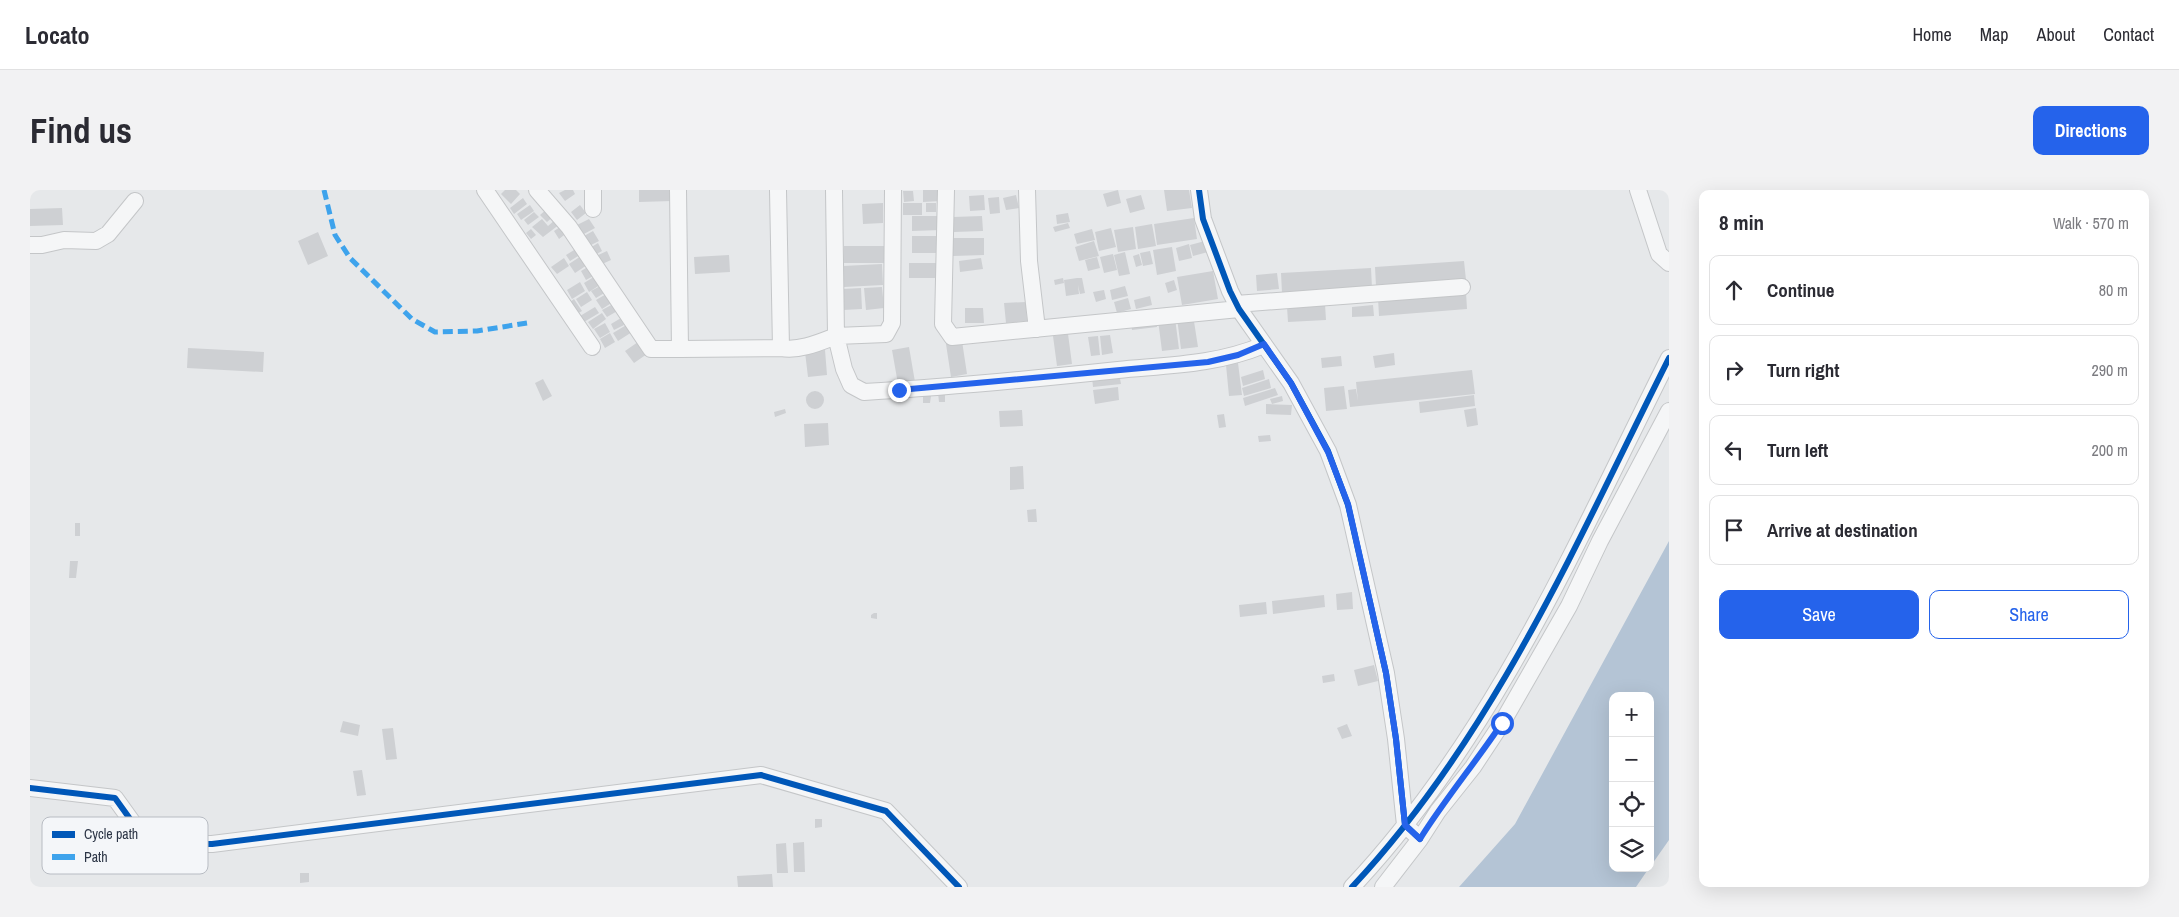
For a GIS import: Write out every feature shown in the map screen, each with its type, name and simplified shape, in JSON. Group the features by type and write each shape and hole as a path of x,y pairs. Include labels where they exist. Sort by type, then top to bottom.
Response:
{"street":[{"path":"485,190 592,347"},
{"path":"538,190 569,227 651,350 792,349 814,345 836,336 886,334 892,323 893,190"},
{"path":"593,190 593,209"},
{"path":"678,190 680,349"},
{"path":"778,190 781,348"},
{"path":"834,190 836,336 844,369 851,385 864,392 1047,378 1208,362 1238,355 1264,344"},
{"path":"946,190 943,324 952,337 1238,306 1462,287"},
{"path":"1026,190 1029,261 1037,329"},
{"path":"1199,190 1203,219 1238,306 1291,383 1328,452 1348,504 1386,673 1396,739 1405,825 1420,839"},
{"path":"1638,190 1659,254 1669,263"},
{"path":"30,245 42,245 64,240 96,240 108,234 135,201"},
{"path":"1352,887 1405,825 1479,723 1526,641 1582,534 1669,358"},
{"path":"1384,887 1420,839 1438,811 1473,767 1502,723 1569,606 1633,476 1669,411"},
{"path":"208,844 760,775 886,811 960,887"},
{"path":"30,788 114,798 128,817"}],"water":[{"path":"1669,541 1669,840 1654,861 1654,692 1609,692 1609,872 1646,872 1636,887 1459,887 1515,824"}],"building":[{"path":"505,190 516,190 520,194 511,204 501,194"},
{"path":"565,190 573,190 575,194 565,201 559,193"},
{"path":"639,190 672,190 672,201 639,202"},
{"path":"923,190 941,190 941,201 923,202"},
{"path":"1118,190 1121,203 1107,207 1103,194"},
{"path":"1164,190 1189,190 1192,208 1167,211"},
{"path":"903,191 913,191 914,201 904,202"},
{"path":"984,195 985,210 970,211 969,196"},
{"path":"1016,195 1019,208 1006,210 1003,198"},
{"path":"1141,195 1145,209 1130,213 1126,199"},
{"path":"999,197 1000,213 990,214 988,198"},
{"path":"523,198 527,204 514,214 510,208"},
{"path":"883,203 883,223 863,224 862,204"},
{"path":"903,203 922,203 922,215 903,215"},
{"path":"926,203 936,203 936,212 926,212"},
{"path":"530,205 534,211 521,220 517,214"},
{"path":"580,205 586,213 577,220 571,212"},
{"path":"62,208 63,225 30,226 30,209"},
{"path":"548,208 555,215 547,222 540,215"},
{"path":"534,212 539,217 528,225 524,220"},
{"path":"1068,213 1070,222 1057,224 1056,215"},
{"path":"912,216 940,216 941,230 912,231"},
{"path":"982,216 983,231 954,232 953,217"},
{"path":"1194,218 1197,239 1157,245 1154,224"},
{"path":"542,219 548,226 556,219 560,224 543,237 532,227"},
{"path":"589,219 595,228 582,235 577,225"},
{"path":"1068,223 1070,228 1055,232 1053,227"},
{"path":"1152,224 1156,246 1138,249 1135,227"},
{"path":"563,225 568,232 559,239 554,231"},
{"path":"1133,227 1136,249 1118,252 1114,230"},
{"path":"1111,228 1116,247 1099,251 1095,232"},
{"path":"531,229 536,235 531,239 526,233"},
{"path":"1092,229 1095,240 1077,244 1074,234"},
{"path":"593,231 599,241 589,246 584,236"},
{"path":"318,232 328,256 308,265 298,241"},
{"path":"912,236 940,236 940,253 912,253"},
{"path":"953,238 984,238 984,255 953,256"},
{"path":"1094,241 1099,256 1079,261 1075,247"},
{"path":"1205,241 1208,252 1193,256 1190,245"},
{"path":"598,243 602,251 595,255 590,248"},
{"path":"1189,244 1192,258 1179,261 1176,248"},
{"path":"844,246 884,246 884,263 844,263"},
{"path":"579,247 583,253 570,261 566,255"},
{"path":"1172,247 1176,271 1157,275 1153,250"},
{"path":"607,251 611,260 600,265 596,256"},
{"path":"1150,251 1153,264 1143,266 1140,253"},
{"path":"1125,252 1130,274 1119,276 1114,255"},
{"path":"584,254 590,263 575,273 569,264"},
{"path":"1113,254 1117,270 1104,273 1100,257"},
{"path":"1139,254 1142,265 1136,267 1133,256"},
{"path":"729,255 730,272 695,274 694,257"},
{"path":"1097,257 1100,268 1088,271 1085,260"},
{"path":"564,258 569,266 557,274 551,267"},
{"path":"981,258 983,269 960,272 959,261"},
{"path":"1464,261 1466,280 1376,286 1375,267"},
{"path":"909,263 939,263 939,278 909,278"},
{"path":"882,264 883,285 844,287 843,266"},
{"path":"591,265 597,274 586,280 581,271"},
{"path":"1371,268 1372,288 1282,293 1281,273"},
{"path":"1213,271 1218,299 1182,305 1177,277"},
{"path":"1277,273 1279,289 1257,291 1256,275"},
{"path":"597,275 603,283 589,292 584,283"},
{"path":"1063,278 1064,283 1055,285 1054,280"},
{"path":"1082,278 1085,293 1080,294 1078,285 1079,294 1066,296 1064,280"},
{"path":"1174,280 1177,290 1168,293 1165,283"},
{"path":"580,282 585,291 572,299 567,290"},
{"path":"602,285 606,292 596,298 591,291"},
{"path":"1125,286 1128,296 1112,300 1110,290"},
{"path":"882,287 884,308 866,310 864,288"},
{"path":"861,288 862,309 843,310 842,289"},
{"path":"1104,290 1106,299 1096,302 1093,292"},
{"path":"587,292 592,300 581,307 576,299"},
{"path":"1466,292 1467,309 1379,316 1378,298"},
{"path":"608,293 613,302 602,309 596,300"},
{"path":"1150,296 1152,305 1136,309 1134,300"},
{"path":"1128,298 1131,309 1117,313 1114,302"},
{"path":"574,299 582,311 577,314 569,303"},
{"path":"1026,302 1027,321 1006,323 1004,303"},
{"path":"615,303 619,310 607,317 602,310"},
{"path":"1325,304 1326,320 1288,322 1287,307"},
{"path":"1373,305 1374,316 1352,317 1352,307"},
{"path":"595,307 599,313 584,322 580,316"},
{"path":"965,308 983,308 984,323 965,323"},
{"path":"602,313 606,319 593,329 588,322"},
{"path":"1193,315 1198,347 1181,349 1177,318"},
{"path":"621,318 624,325 614,330 611,324"},
{"path":"1175,318 1179,349 1162,351 1158,320"},
{"path":"1156,319 1157,327 1132,330 1131,322"},
{"path":"605,323 610,332 600,338 594,329"},
{"path":"628,324 632,332 618,341 613,333"},
{"path":"610,333 615,342 605,348 600,339"},
{"path":"1068,334 1072,364 1057,366 1053,336"},
{"path":"1110,335 1113,353 1102,355 1100,336"},
{"path":"1098,336 1100,355 1091,356 1088,337"},
{"path":"962,341 967,374 951,377 946,344"},
{"path":"638,342 647,354 634,363 625,351"},
{"path":"909,347 915,382 898,384 892,350"},
{"path":"188,348 264,352 263,372 187,368"},
{"path":"825,350 827,375 808,377 805,352"},
{"path":"1394,353 1395,365 1375,368 1373,356"},
{"path":"1341,356 1342,366 1322,368 1321,358"},
{"path":"1238,363 1242,395 1229,396 1226,365"},
{"path":"1263,370 1265,379 1243,386 1241,377"},
{"path":"1472,370 1475,394 1350,407 1348,390 1356,389 1358,401 1356,382"},
{"path":"1119,373 1121,384 1093,387 1092,377"},
{"path":"543,379 552,396 543,401 535,383"},
{"path":"1269,379 1271,388 1244,396 1242,388"},
{"path":"1344,386 1347,409 1326,411 1324,388"},
{"path":"1118,387 1119,400 1095,404 1093,390"},
{"path":"1275,388 1278,395 1245,406 1243,398"},
{"path":"815,391 822,393 824,400 822,407 815,409 808,407 806,400 808,393"},
{"path":"945,392 945,402 939,402 938,393"},
{"path":"923,395 931,396 930,403 923,403"},
{"path":"1474,395 1475,406 1420,413 1419,402"},
{"path":"1282,396 1283,401 1272,404 1270,399"},
{"path":"1266,404 1292,405 1291,415 1266,414"},
{"path":"1476,408 1478,425 1467,427 1464,410"},
{"path":"785,409 786,413 775,417 774,412"},
{"path":"1022,410 1023,426 1000,427 999,411"},
{"path":"1224,414 1226,427 1219,428 1217,415"},
{"path":"828,423 829,445 805,447 804,424"},
{"path":"1270,435 1271,441 1259,442 1258,436"},
{"path":"1023,466 1024,489 1010,490 1010,467"},
{"path":"1036,509 1037,522 1028,522 1027,510"},
{"path":"75,523 80,523 80,536 75,536"},
{"path":"70,561 78,561 76,578 69,578"},
{"path":"1352,592 1353,609 1337,610 1336,594"},
{"path":"1324,595 1325,607 1273,614 1272,601"},
{"path":"1266,602 1267,614 1240,617 1239,605"},
{"path":"877,613 877,619 871,618 871,615"},
{"path":"1374,665 1378,681 1358,686 1354,670"},
{"path":"1334,674 1335,681 1323,683 1322,676"},
{"path":"343,721 360,725 358,736 340,732"},
{"path":"1347,724 1352,736 1342,739 1337,728"},
{"path":"393,728 397,759 386,760 382,729"},
{"path":"362,770 366,795 357,796 353,771"},
{"path":"815,819 822,819 822,827 815,828"},
{"path":"804,842 805,872 794,872 793,843"},
{"path":"786,843 788,873 777,873 776,844"},
{"path":"300,873 309,873 309,882 300,883"},
{"path":"772,874 773,887 738,887 737,876"}],"marked path":[{"path":"324,190 335,235 350,258 412,319 435,332 477,331 527,323"}],"cycle path":[{"path":"1199,190 1203,219 1230,291 1239,309 1291,383 1328,451 1348,505 1386,673 1396,739 1405,825 1420,839"},
{"path":"1352,887 1403,828 1448,766 1490,702 1566,566 1669,358"},
{"path":"208,844 761,775 886,811 959,887"},
{"path":"30,788 115,798 129,817"}],"route":[{"path":"899,390 1208,362 1238,355 1264,344 1291,383 1328,452 1348,504 1386,673 1396,739 1405,825 1420,839 1438,811 1473,767 1502,723"}]}
